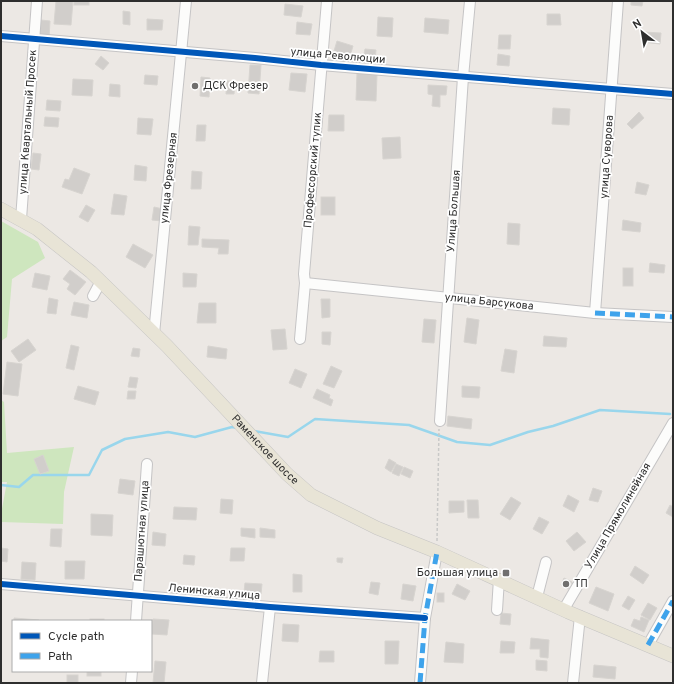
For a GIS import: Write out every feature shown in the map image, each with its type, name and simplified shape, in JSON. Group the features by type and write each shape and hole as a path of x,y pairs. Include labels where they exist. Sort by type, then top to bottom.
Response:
{"main road":[{"name":"Раменское шоссе","path":"1,209 21,219 36,229 101,281 154,334 287,474 311,496 377,528 437,552 673,656"}],"street":[{"name":"улица Квартальный Просек","path":"21,219 37,1"},
{"name":"улица Фрезерная","path":"154,334 186,1"},
{"name":"Профессорский тупик","path":"300,339 327,1"},
{"name":"Улица Большая","path":"440,421 463,77 470,1"},
{"name":"улица Суворова","path":"596,313 618,1"},
{"name":"улица Революции","path":"1,36 321,65 673,94"},
{"path":"93,296 101,281"},
{"name":"улица Барсукова","path":"305,283 596,313 673,317"},
{"name":"Улица Прямолинейная","path":"564,609 673,424"},
{"name":"Парашютная улица","path":"136,620 147,464"},
{"path":"420,683 425,618 437,552"},
{"path":"537,597 546,562"},
{"path":"497,610 499,579"},
{"name":"Ленинская улица","path":"1,584 270,607 425,618"},
{"path":"648,645 673,601"},
{"path":"262,683 270,607"},
{"path":"573,683 580,616"},
{"path":"131,683 132,672"}],"path":[{"path":"437,552 438,435 440,421"}],"green space":[{"path":"1,221 38,242 45,258 12,279 7,337 1,341"},
{"path":"1,400 4,402 7,453 74,447 64,492 63,524 1,522 7,482 1,482"}],"building":[{"path":"56,1 73,1 71,25 54,24"},
{"path":"74,1 89,1 89,5 74,5"},
{"path":"631,1 643,1 642,6 631,5"},
{"path":"285,4 303,6 301,17 284,15"},
{"path":"123,11 130,12 130,25 123,24"},
{"path":"547,14 560,14 561,25 547,25"},
{"path":"378,17 393,18 392,37 377,36"},
{"path":"425,18 449,20 448,34 424,32"},
{"path":"147,19 163,20 162,30 147,30"},
{"path":"41,20 50,21 49,38 40,38"},
{"path":"297,22 312,24 310,35 296,34"},
{"path":"643,32 661,33 660,44 642,42"},
{"path":"499,35 511,35 510,49 498,49"},
{"path":"337,41 353,46 350,56 334,51"},
{"path":"365,49 376,50 375,60 363,59"},
{"path":"498,54 510,56 509,66 497,65"},
{"path":"101,56 109,63 103,70 95,64"},
{"path":"250,65 261,65 259,94 248,93"},
{"path":"291,73 307,74 305,92 289,90"},
{"path":"357,73 377,74 376,101 356,100"},
{"path":"145,75 158,76 157,85 144,84"},
{"path":"201,77 210,78 209,97 200,96"},
{"path":"73,79 93,80 92,96 72,95"},
{"path":"227,81 235,81 234,94 226,94"},
{"path":"110,84 120,85 120,97 109,96"},
{"path":"428,85 447,86 446,95 440,95 440,107 432,106 433,95 428,94"},
{"path":"47,100 61,101 60,111 46,110"},
{"path":"553,108 570,109 569,125 552,124"},
{"path":"639,112 644,118 632,129 627,124"},
{"path":"329,115 344,115 344,131 328,131"},
{"path":"45,117 59,118 58,127 44,126"},
{"path":"138,118 153,119 151,135 137,134"},
{"path":"197,125 206,125 205,141 196,141"},
{"path":"400,137 401,158 383,159 382,138"},
{"path":"33,153 41,154 39,170 31,169"},
{"path":"135,165 147,167 146,181 134,180"},
{"path":"74,168 90,174 82,194 62,187 65,179 69,180"},
{"path":"192,171 202,172 201,189 191,189"},
{"path":"637,182 649,185 646,195 635,193"},
{"path":"114,194 127,196 124,215 111,214"},
{"path":"321,197 335,197 335,215 321,215"},
{"path":"86,205 95,210 88,222 79,217"},
{"path":"154,207 163,209 162,221 152,220"},
{"path":"623,220 641,223 640,232 622,230"},
{"path":"508,223 520,224 519,245 507,244"},
{"path":"189,226 200,227 198,245 188,245"},
{"path":"202,239 229,240 228,254 218,254 219,248 202,247"},
{"path":"133,244 153,255 145,268 126,257"},
{"path":"650,263 665,265 664,273 649,272"},
{"path":"623,268 633,268 633,286 623,286"},
{"path":"70,270 86,282 75,295 67,289 70,284 63,279"},
{"path":"35,273 50,276 47,290 32,287"},
{"path":"183,273 197,274 196,287 183,287"},
{"path":"49,298 58,300 56,314 47,313"},
{"path":"321,299 330,299 330,317 322,318"},
{"path":"74,302 89,305 87,318 71,315"},
{"path":"199,303 216,303 216,323 197,323"},
{"path":"467,318 479,320 476,344 464,342"},
{"path":"424,319 436,320 434,343 422,342"},
{"path":"285,329 287,349 273,350 271,330"},
{"path":"322,332 331,332 330,345 322,344"},
{"path":"544,336 567,338 566,347 543,346"},
{"path":"28,339 36,350 19,362 11,351"},
{"path":"71,345 79,347 74,370 66,368"},
{"path":"208,346 227,349 226,359 207,357"},
{"path":"133,348 140,349 139,357 131,356"},
{"path":"505,349 517,351 514,373 501,371"},
{"path":"7,362 22,364 18,396 3,394"},
{"path":"331,366 342,371 334,388 323,384"},
{"path":"295,369 307,374 301,388 289,383"},
{"path":"130,377 138,378 136,388 128,387"},
{"path":"78,386 99,392 95,405 74,399"},
{"path":"462,386 480,387 479,398 462,397"},
{"path":"317,389 330,395 329,398 333,400 331,406 313,398"},
{"path":"128,391 136,391 135,399 127,399"},
{"path":"448,416 472,419 471,429 447,426"},
{"path":"43,455 49,471 40,474 34,459"},
{"path":"389,459 396,463 391,472 385,468"},
{"path":"396,464 403,467 399,476 392,473"},
{"path":"404,467 413,471 410,478 401,474"},
{"path":"120,479 135,481 133,495 118,493"},
{"path":"593,488 602,491 598,502 589,500"},
{"path":"568,495 579,501 574,512 563,506"},
{"path":"511,497 521,503 510,520 500,514"},
{"path":"221,499 233,500 232,514 220,513"},
{"path":"467,500 478,500 479,518 468,518"},
{"path":"449,501 464,501 464,512 449,513"},
{"path":"670,505 673,507 673,517 666,513"},
{"path":"174,507 197,508 196,520 173,519"},
{"path":"91,514 113,515 112,536 91,535"},
{"path":"539,517 549,522 542,534 533,529"},
{"path":"241,528 255,529 255,538 241,536"},
{"path":"260,528 275,530 275,538 260,537"},
{"path":"51,529 62,529 61,547 50,546"},
{"path":"153,532 166,534 165,546 152,545"},
{"path":"577,532 586,542 574,551 566,541"},
{"path":"1,548 8,549 7,562 1,561"},
{"path":"231,548 245,548 244,561 230,561"},
{"path":"184,555 195,556 194,565 183,564"},
{"path":"337,558 343,558 342,563 337,562"},
{"path":"65,561 85,561 84,579 65,579"},
{"path":"22,562 36,563 35,580 21,579"},
{"path":"635,566 649,575 643,584 630,575"},
{"path":"293,574 302,575 302,592 293,592"},
{"name":"ТП","path":"564,578 572,582 568,589 561,585"},
{"path":"371,582 380,583 378,595 369,593"},
{"path":"245,583 262,584 261,594 244,592"},
{"path":"403,584 416,586 413,601 401,599"},
{"path":"457,584 470,591 465,600 452,594"},
{"path":"596,587 614,594 608,611 589,603"},
{"path":"437,593 444,593 444,602 437,602"},
{"path":"628,596 635,600 629,610 622,606"},
{"path":"648,603 657,608 650,620 641,615"},
{"path":"501,613 511,614 510,625 500,624"},
{"path":"641,617 649,620 644,632 631,626 634,619 640,621"},
{"path":"14,618 39,620 14,620"},
{"path":"90,619 104,619 104,620"},
{"path":"153,619 169,620 167,635 152,634"},
{"path":"283,624 299,625 298,642 282,641"},
{"path":"531,638 549,640 548,658 540,657 540,649 530,649"},
{"path":"385,641 399,641 398,664 385,664"},
{"path":"501,641 515,642 514,653 500,653"},
{"path":"446,642 464,644 463,663 444,662"},
{"path":"320,651 334,651 334,662 319,662"},
{"path":"536,660 547,661 547,671 536,670"},
{"path":"155,661 166,662 164,683 153,683"},
{"path":"594,665 616,667 615,679 593,677"},
{"path":"87,672 101,672 101,676 87,676"},
{"path":"67,675 78,675 78,683 67,683"}],"waterway":[{"path":"254,431 288,437 315,419 409,425 457,442 490,445 600,410 670,414"},
{"path":"1,485 19,487 33,475 89,475 102,450 125,439 168,432 195,437 232,427 237,428"}],"marked path":[{"path":"595,313 673,317"},
{"path":"420,683 425,618 437,552"},
{"path":"648,645 673,601"}],"cycle path":[{"path":"1,36 321,65 673,94"},
{"path":"1,584 270,607 425,618"}],"place":[{"name":"ДСК Фрезер","path":"195,86"},
{"name":"Большая улица","path":"506,573"},
{"name":"ТП","path":"566,584"}]}
